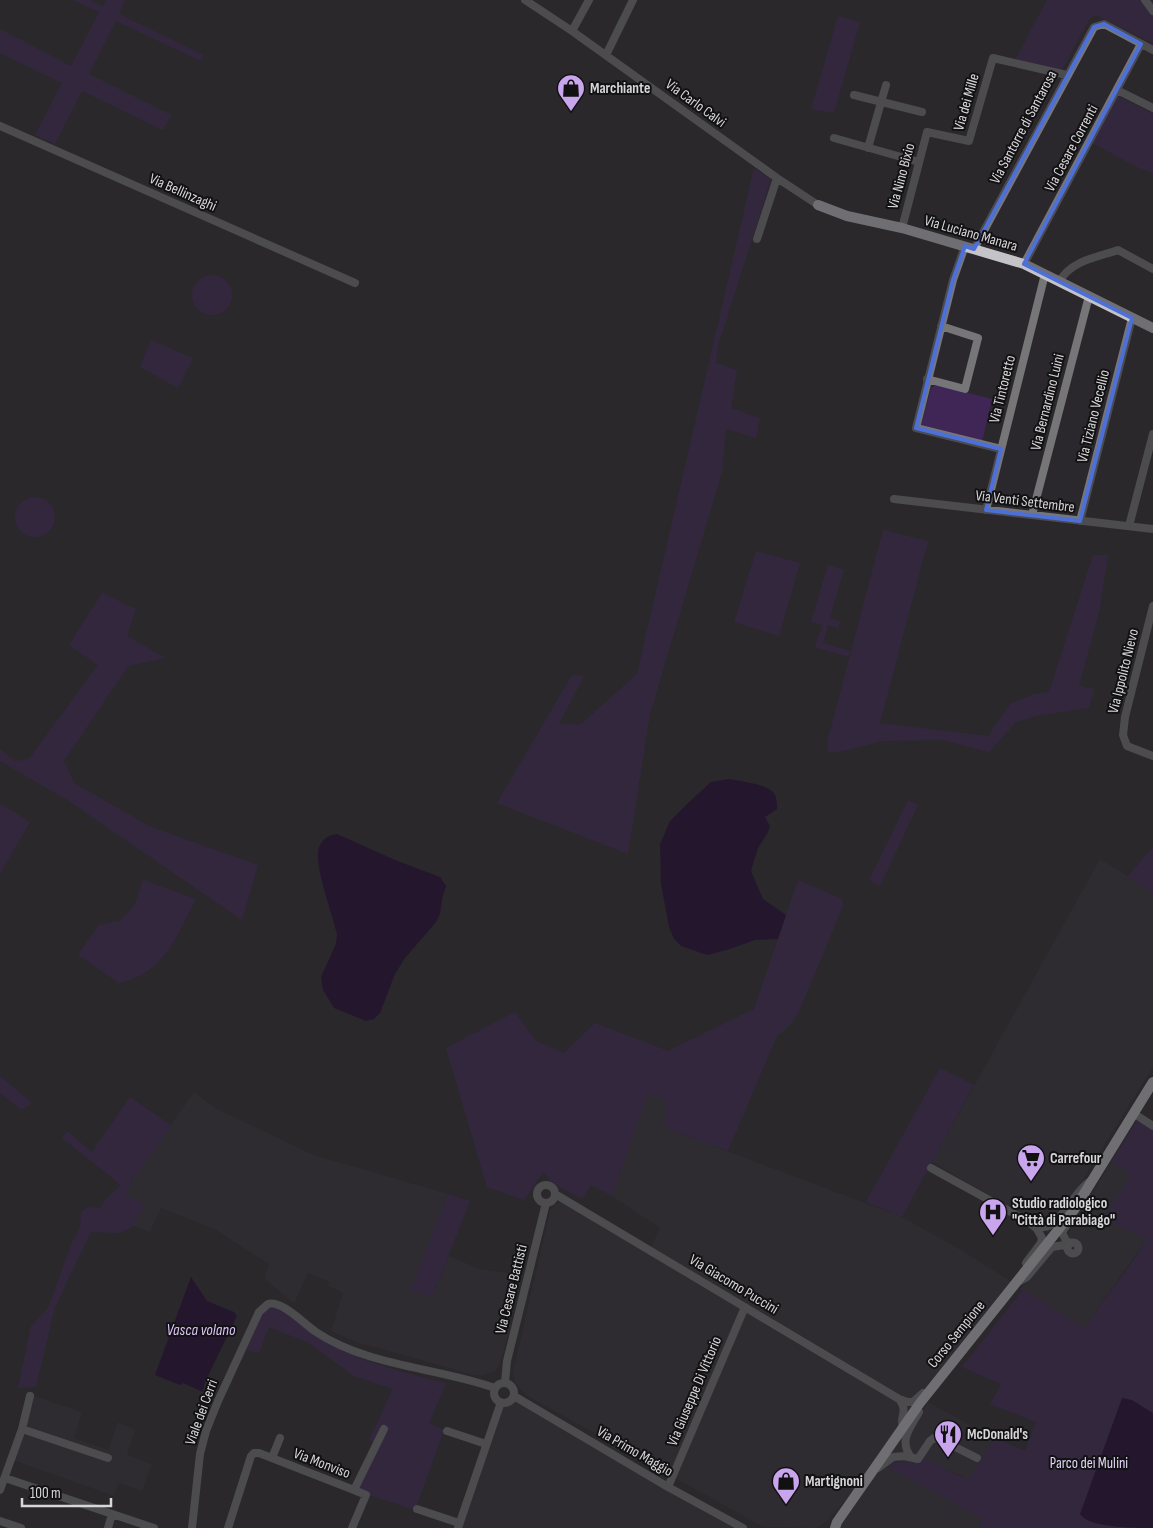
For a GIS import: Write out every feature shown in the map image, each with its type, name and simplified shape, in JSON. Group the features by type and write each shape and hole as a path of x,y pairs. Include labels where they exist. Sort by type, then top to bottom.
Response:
{"main road":[{"name":"Via Luciano Manara","path":"818,205 847,216 902,228 1024,264 1153,328"},
{"name":"Corso Sempione","path":"834,1526 920,1403 1074,1210 1153,1082"}],"street":[{"name":"Via Carlo Calvi","path":"525,0 606,54 777,178"},
{"path":"572,31 589,0"},
{"path":"606,54 633,0"},
{"path":"1145,0 1153,12"},
{"name":"Via Santorre di Santarosa","path":"1001,449 916,428 953,280 969,248 1094,27 1104,24 1141,44"},
{"path":"1141,44 1153,50"},
{"name":"Via Cesare Correnti","path":"1024,264 1141,44"},
{"name":"Via dei Mille","path":"927,132 968,141 993,58 1067,75"},
{"path":"868,148 886,84"},
{"path":"1117,90 1153,108"},
{"path":"854,95 922,112"},
{"name":"Via Bellinzaghi","path":"0,126 355,283"},
{"name":"Via Nino Bixio","path":"902,228 927,132"},
{"path":"834,138 919,162"},
{"path":"757,239 777,178"},
{"name":"Via Luciano Manara","path":"777,178 818,205"},
{"path":"1060,281 1063,275 1074,265 1118,250 1153,269"},
{"name":"Via Tintoretto","path":"986,510 1045,274"},
{"name":"Via Bernardino Luini","path":"1032,515 1089,296"},
{"name":"Via Tiziano Vecellio","path":"1080,521 1132,318"},
{"path":"928,379 965,388 978,338 941,326"},
{"path":"1129,526 1153,434"},
{"name":"Via Venti Settembre","path":"894,498 1153,529"},
{"name":"Via Ippolito Nievo","path":"1153,606 1122,735 1130,747 1153,756"},
{"path":"1133,1113 1153,1126"},
{"path":"932,1168 1029,1222 1045,1228 1055,1224 1084,1185 1092,1180"},
{"name":"Corso Sempione","path":"1016,1283 1027,1278 1052,1247 1064,1244 1069,1246 1062,1232 1090,1191 1092,1180"},
{"path":"548,1186 553,1189 555,1194 552,1202 546,1203 539,1199 538,1193 540,1188 548,1186"},
{"name":"Via Giacomo Puccini","path":"555,1194 899,1399"},
{"name":"Via Cesare Battisti","path":"505,1382 507,1361 546,1203"},
{"path":"1016,1283 1020,1271 1041,1243 1042,1238 1037,1229 1029,1222"},
{"name":"Viale dei Cerri","path":"192,1528 200,1454 206,1431 218,1400 259,1312 268,1304 276,1303 317,1333 350,1350 474,1380 495,1388"},
{"name":"Via Giuseppe Di Vittorio","path":"668,1487 745,1307"},
{"path":"505,1382 495,1388 496,1398 501,1402 510,1401 514,1396"},
{"name":"Via Primo Maggio","path":"505,1382 513,1387 514,1396 668,1487 743,1528"},
{"path":"899,1399 905,1402 913,1402 924,1392 932,1388"},
{"path":"0,1490 22,1429 30,1396"},
{"path":"899,1399 904,1411 901,1423 903,1428"},
{"path":"417,1509 459,1526 501,1402"},
{"name":"Corso Sempione","path":"911,1457 904,1440 919,1411 920,1403"},
{"path":"22,1429 108,1458"},
{"name":"Via Monviso","path":"228,1528 252,1454 256,1452 354,1490 384,1429"},
{"path":"447,1430 486,1444"},
{"name":"Via Monviso","path":"272,1458 280,1438"},
{"name":"Corso Sempione","path":"874,1469 893,1457 919,1458 930,1441 937,1438 977,1458"},
{"path":"5,1478 154,1528"},
{"path":"352,1528 366,1495 354,1490"},
{"path":"108,1528 112,1514"},
{"path":"0,1521 21,1528"}],"highlighted area":[{"path":"1104,24 1141,44 1024,264 1132,318 1080,521 986,510 1001,449 916,428 953,280 965,246 974,249 1094,27"}],"shaded area":[{"path":"1100,859 1153,892 1153,1067 1051,1230 932,1162"},
{"path":"194,1092 215,1108 314,1155 448,1194 411,1290 432,1297 449,1256 480,1269 515,1274 506,1320 511,1324 500,1364 495,1371 484,1375 475,1375 356,1342 331,1331 343,1293 328,1286 329,1282 308,1273 294,1304 264,1278 269,1264 216,1230 161,1208 150,1232 133,1226 143,1205 126,1195 132,1180"},
{"path":"648,1093 665,1098 666,1128 902,1217 961,1250 1015,1284 879,1461 828,1520 817,1528 763,1527 526,1395 516,1384 513,1372 550,1211 555,1204 561,1202 648,1253 660,1228 612,1196"},
{"path":"1111,1162 1132,1173 1147,1239 1084,1328 1020,1289 1066,1237"},
{"path":"28,1394 82,1412 74,1438 108,1450 118,1422 135,1430 127,1455 152,1464 142,1491 119,1483 114,1496 10,1459"},
{"path":"514,1398 739,1528 459,1528 502,1404 509,1403"},
{"path":"928,1402 994,1438 970,1479 922,1460 914,1464 897,1461 887,1466 983,1519 978,1528 835,1528 902,1434 921,1414"}],"green space":[{"path":"73,0 90,0 103,6 106,0 125,0 119,14 203,55 201,61 116,21 89,74 171,115 163,130 82,91 55,144 35,135 62,83 0,53 0,29 71,66 99,12"},
{"path":"1047,0 1153,0 1153,43 1096,15 1090,18 1061,72 1015,60"},
{"path":"838,16 860,22 834,113 811,109"},
{"path":"1117,96 1153,114 1153,173 1139,168 1092,143"},
{"path":"754,168 771,179 718,346 716,363 737,370 731,408 760,418 756,438 726,429 722,472 650,714 628,854 497,803 572,675 584,676 559,724 581,724 637,674"},
{"path":"216,275 223,278 229,284 232,295 231,303 223,312 216,315 208,315 201,312 193,303 192,291 195,284 204,276"},
{"path":"151,340 193,358 178,388 140,367"},
{"path":"936,385 992,399 982,442 921,426 931,388"},
{"path":"39,497 46,500 52,506 55,517 54,525 46,534 39,537 31,537 24,534 16,525 15,513 18,506 27,498"},
{"path":"883,530 928,541 880,723 988,736 1010,704 1034,694 1049,692 1093,555 1108,555 1100,608 1079,686 1094,689 1089,708 1036,716 1016,722 989,752 942,740 883,741 828,753 828,739"},
{"path":"756,551 800,563 779,636 734,622"},
{"path":"828,565 844,570 830,618 840,621 838,628 828,625 823,643 850,651 848,657 815,647 822,625 811,622"},
{"path":"102,593 136,609 127,636 165,658 128,666 64,761 74,783 151,827 258,865 242,920 69,801 0,761 0,749 15,761 29,759 98,665 69,645"},
{"path":"908,800 918,805 880,886 869,880"},
{"path":"0,804 30,822 0,874"},
{"path":"1153,847 1153,892 1127,877"},
{"path":"143,880 196,899 175,939 158,962 134,978 119,983 78,955 99,925 120,921 135,904"},
{"path":"798,880 842,899 843,906 798,1014 788,1027 777,1036 728,1151 666,1128 665,1099 648,1093 612,1196 591,1185 582,1199 553,1183 543,1172 524,1200 487,1187 446,1048 515,1012 536,1041 564,1053 595,1023 668,1051 754,1009"},
{"path":"940,1068 974,1085 902,1217 866,1202"},
{"path":"0,1076 31,1102 29,1106 21,1109 0,1093"},
{"path":"130,1097 172,1126 132,1180 126,1195 144,1205 133,1226 120,1233 91,1232 55,1307 36,1387 18,1388 31,1326 48,1308 73,1240 80,1228 81,1212 87,1207 100,1208 106,1199 121,1185 62,1138 67,1131 92,1152"},
{"name":"Parco dei Mulini","path":"1138,1119 1153,1129 1153,1528 978,1528 983,1519 886,1466 898,1462 917,1463 924,1458 961,1477 970,1479 994,1438 1025,1451 1036,1422 990,1404 1001,1384 962,1367 1023,1290 1084,1328 1131,1264 1147,1239 1113,1223 1110,1221 1111,1218 1106,1215 1132,1174 1111,1162"},
{"path":"448,1194 470,1201 432,1297 411,1290"},
{"path":"277,1307 317,1335 354,1356 446,1383 429,1423 444,1430 415,1510 352,1489 375,1443 369,1440 393,1389 354,1376 309,1343 269,1327 259,1353 246,1350 261,1315 265,1310"}],"water":[{"path":"729,779 763,786 775,795 777,809 765,817 770,826 758,848 751,871 763,899 786,915 778,939 755,940 707,955 681,946 674,939 669,927 661,884 660,844 670,821 688,803 711,782"},
{"path":"337,834 395,860 440,877 446,886 440,914 436,922 405,958 395,974 380,1013 374,1019 366,1021 334,1008 323,990 321,977 336,944 337,934 322,883 318,854 319,846 323,840"},
{"name":"Vasca volano","path":"191,1277 207,1301 234,1312 237,1316 205,1382 203,1392 183,1383 180,1385 155,1375"},
{"path":"1122,1398 1132,1400 1153,1413 1153,1528 1102,1525 1085,1519 1080,1514"}],"place":[{"name":"Marchiante","path":"571,112"},
{"name":"Carrefour","path":"1031,1182"},
{"name":"Studio radiologico \"Città di Parabiago\"","path":"993,1236"},
{"name":"McDonald's","path":"948,1458"},
{"name":"Martignoni","path":"786,1505"}]}
